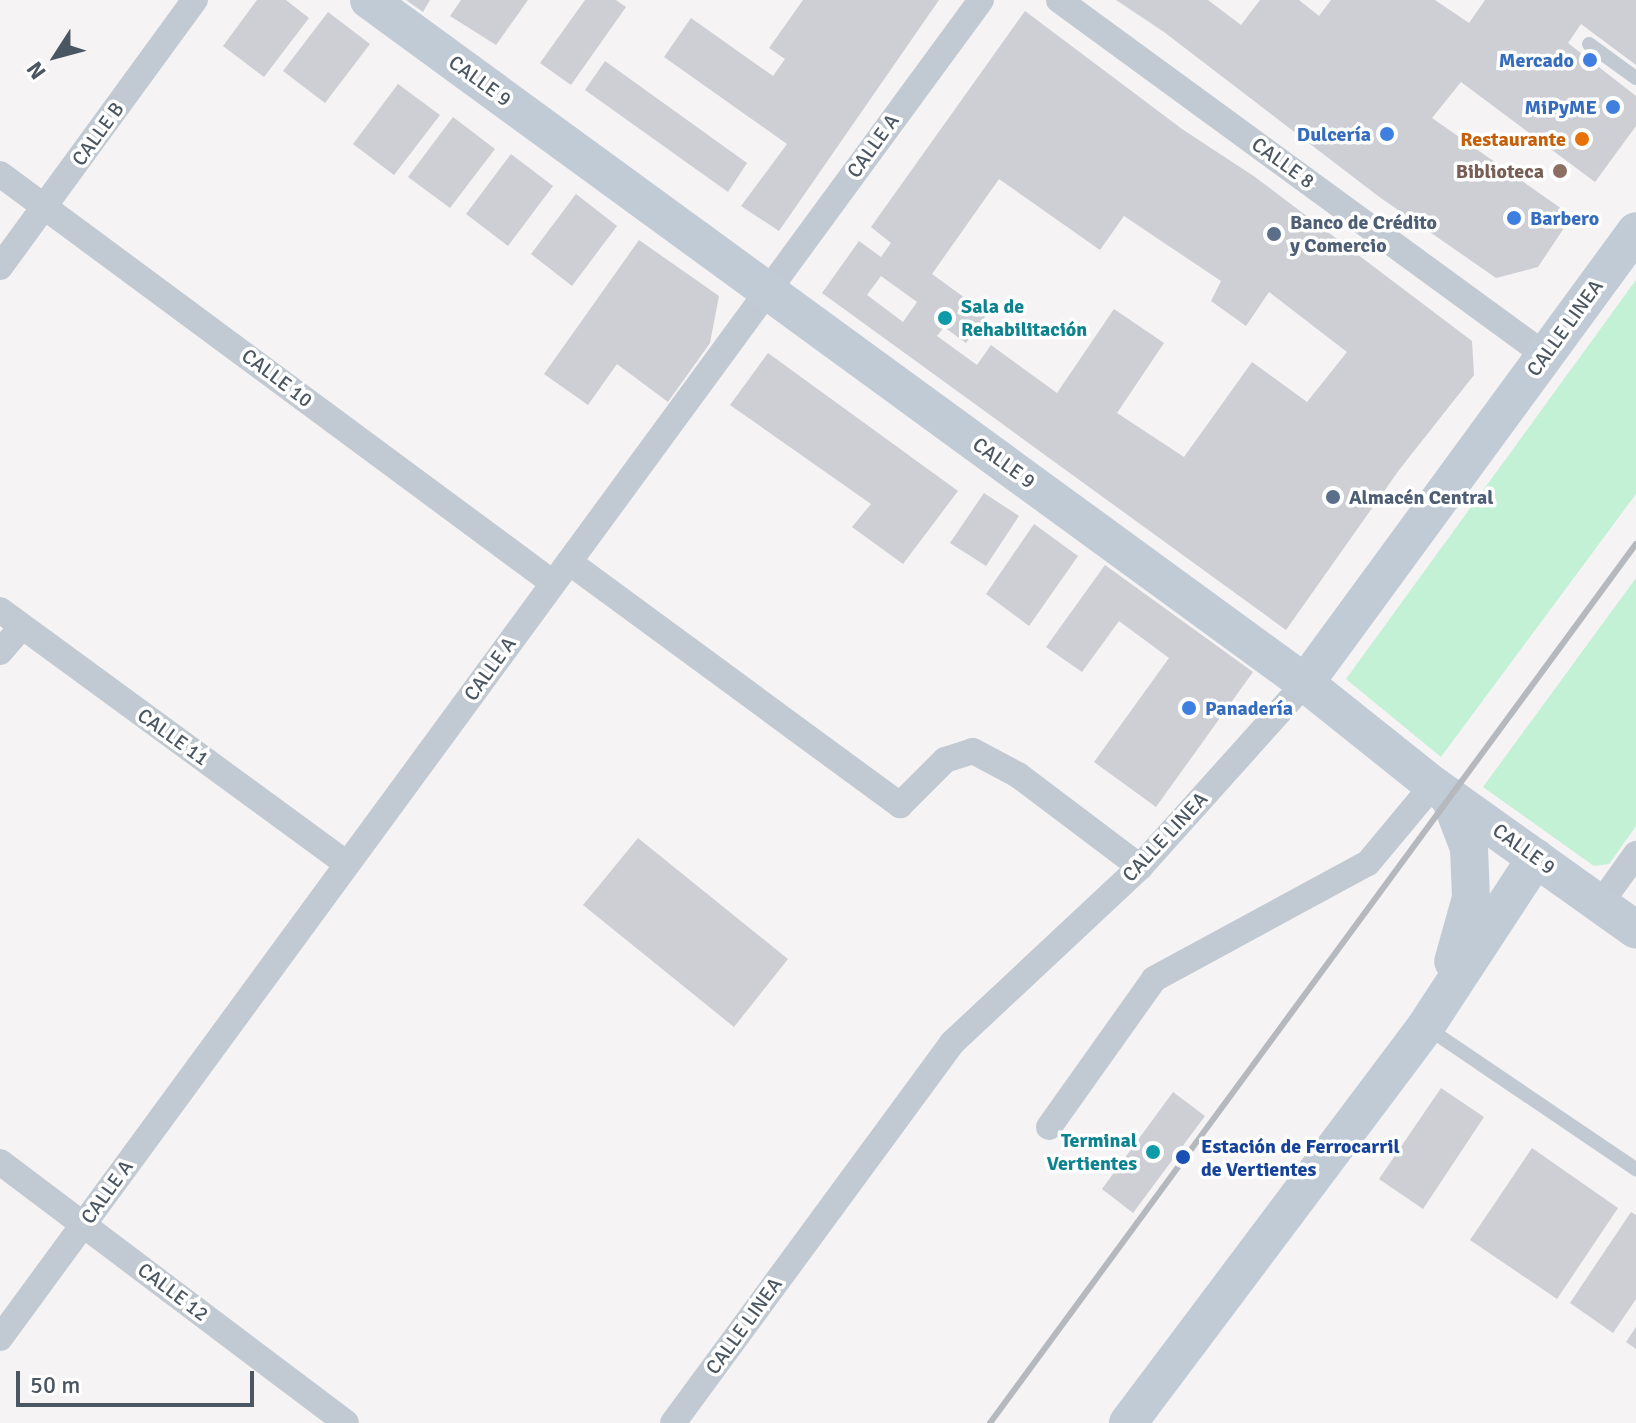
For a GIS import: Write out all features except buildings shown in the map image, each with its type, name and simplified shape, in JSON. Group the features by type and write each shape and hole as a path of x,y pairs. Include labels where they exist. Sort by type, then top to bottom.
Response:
{"main road":[{"name":"CALLE 9","path":"369,0 1305,683 1441,790 1636,930"},
{"name":"CALLE LINEA","path":"1305,683 1636,231"},
{"path":"1426,1026 1462,941 1471,898 1469,848 1441,790"},
{"path":"1137,1420 1426,1026 1536,858"}],"street":[{"name":"CALLE B","path":"0,267 195,0"},
{"name":"CALLE A","path":"0,1338 981,0"},
{"name":"CALLE 8","path":"1059,0 1545,355"},
{"name":"CALLE 10","path":"0,174 561,573 900,805 945,760 973,751 1018,775 1140,867"},
{"name":"CALLE 11","path":"0,610 347,864"},
{"path":"0,652 22,627"},
{"name":"CALLE LINEA","path":"673,1423 952,1043 1140,867 1305,683"},
{"path":"1049,1127 1154,979 1368,863 1441,790"},
{"path":"1600,904 1636,854"},
{"name":"CALLE 12","path":"0,1162 346,1423"}],"lane":[{"path":"1589,44 1636,78"},
{"path":"1426,1026 1636,1169"}],"green space":[{"path":"1636,280 1636,494 1441,757 1346,679"},
{"path":"1636,578 1636,826 1609,864 1594,866 1483,787"}],"railway":[{"path":"990,1423 1636,544"}],"place":[{"name":"Mercado","path":"1590,60"},
{"name":"MiPyME","path":"1613,107"},
{"name":"Dulcería","path":"1387,134"},
{"name":"Restaurante","path":"1582,139"},
{"name":"Biblioteca","path":"1560,171"},
{"name":"Barbero","path":"1514,218"},
{"name":"Banco de Crédito y Comercio","path":"1274,234"},
{"name":"Sala de Rehabilitación","path":"945,318"},
{"name":"Almacén Central","path":"1333,497"},
{"name":"Panadería","path":"1189,708"},
{"name":"Terminal Vertientes","path":"1153,1152"},
{"name":"Estación de Ferrocarril de Vertientes","path":"1183,1157"}]}
